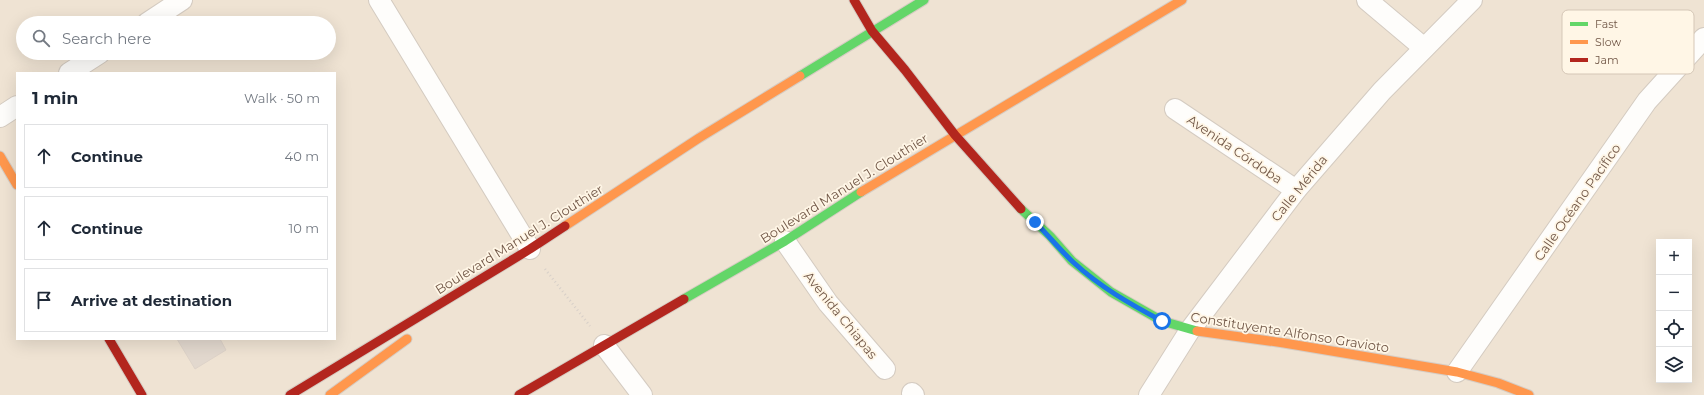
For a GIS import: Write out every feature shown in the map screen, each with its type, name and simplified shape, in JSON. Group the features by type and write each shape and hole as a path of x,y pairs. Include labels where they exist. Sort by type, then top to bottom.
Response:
{"main road":[{"name":"Constituyente Alfonso Gravioto","path":"854,0 872,31 905,70 955,135 1014,202 1050,236 1072,261 1111,292 1132,306 1162,321 1190,330 1457,372 1498,383 1529,395"},
{"name":"Boulevard Manuel J. Clouthier","path":"290,395 530,249 699,138 924,0"},
{"name":"Boulevard Manuel J. Clouthier","path":"519,395 785,241 869,186 1182,0"},
{"path":"0,156 16,183"},
{"path":"426,323 466,288"},
{"path":"330,395 414,333"},
{"path":"110,340 142,395"}],"street":[{"path":"157,16 182,0"},
{"path":"379,0 530,249"},
{"path":"1367,0 1424,48"},
{"name":"Calle Mérida","path":"1149,395 1190,330 1296,190 1382,91 1472,0"},
{"name":"Calle Océano Pacífico","path":"1694,49 1704,38"},
{"path":"71,72 89,60"},
{"name":"Calle Océano Pacífico","path":"1457,372 1647,101 1671,74"},
{"path":"0,117 16,107"},
{"name":"Avenida Córdoba","path":"1175,109 1296,190"},
{"name":"Avenida Chiapas","path":"785,241 828,303 885,369"},
{"path":"604,345 642,395"}],"path":[{"path":"530,249 604,345"}],"shaded area":[{"path":"0,0 1704,0 1704,395 0,395"}],"building":[{"path":"178,340 221,340 226,350 195,369"}],"traffic: fast":[{"path":"800,76 924,0"},
{"path":"684,299 785,241 861,192"},
{"path":"1021,209 1050,236 1072,261 1111,292 1162,321 1197,331"}],"traffic: slow":[{"path":"861,192 1182,0"},
{"path":"565,226 699,138 800,76"},
{"path":"0,156 16,183"},
{"path":"1197,331 1284,343 1457,372 1498,383 1529,395"},
{"path":"330,395 407,339"}],"traffic: jam":[{"path":"854,0 872,31 905,70 955,135 1021,209"},
{"path":"290,395 530,249 565,226"},
{"path":"519,395 684,299"},
{"path":"110,340 142,395"}],"route":[{"path":"1035,222 1050,236 1072,261 1093,278 1132,306 1162,321"}]}
